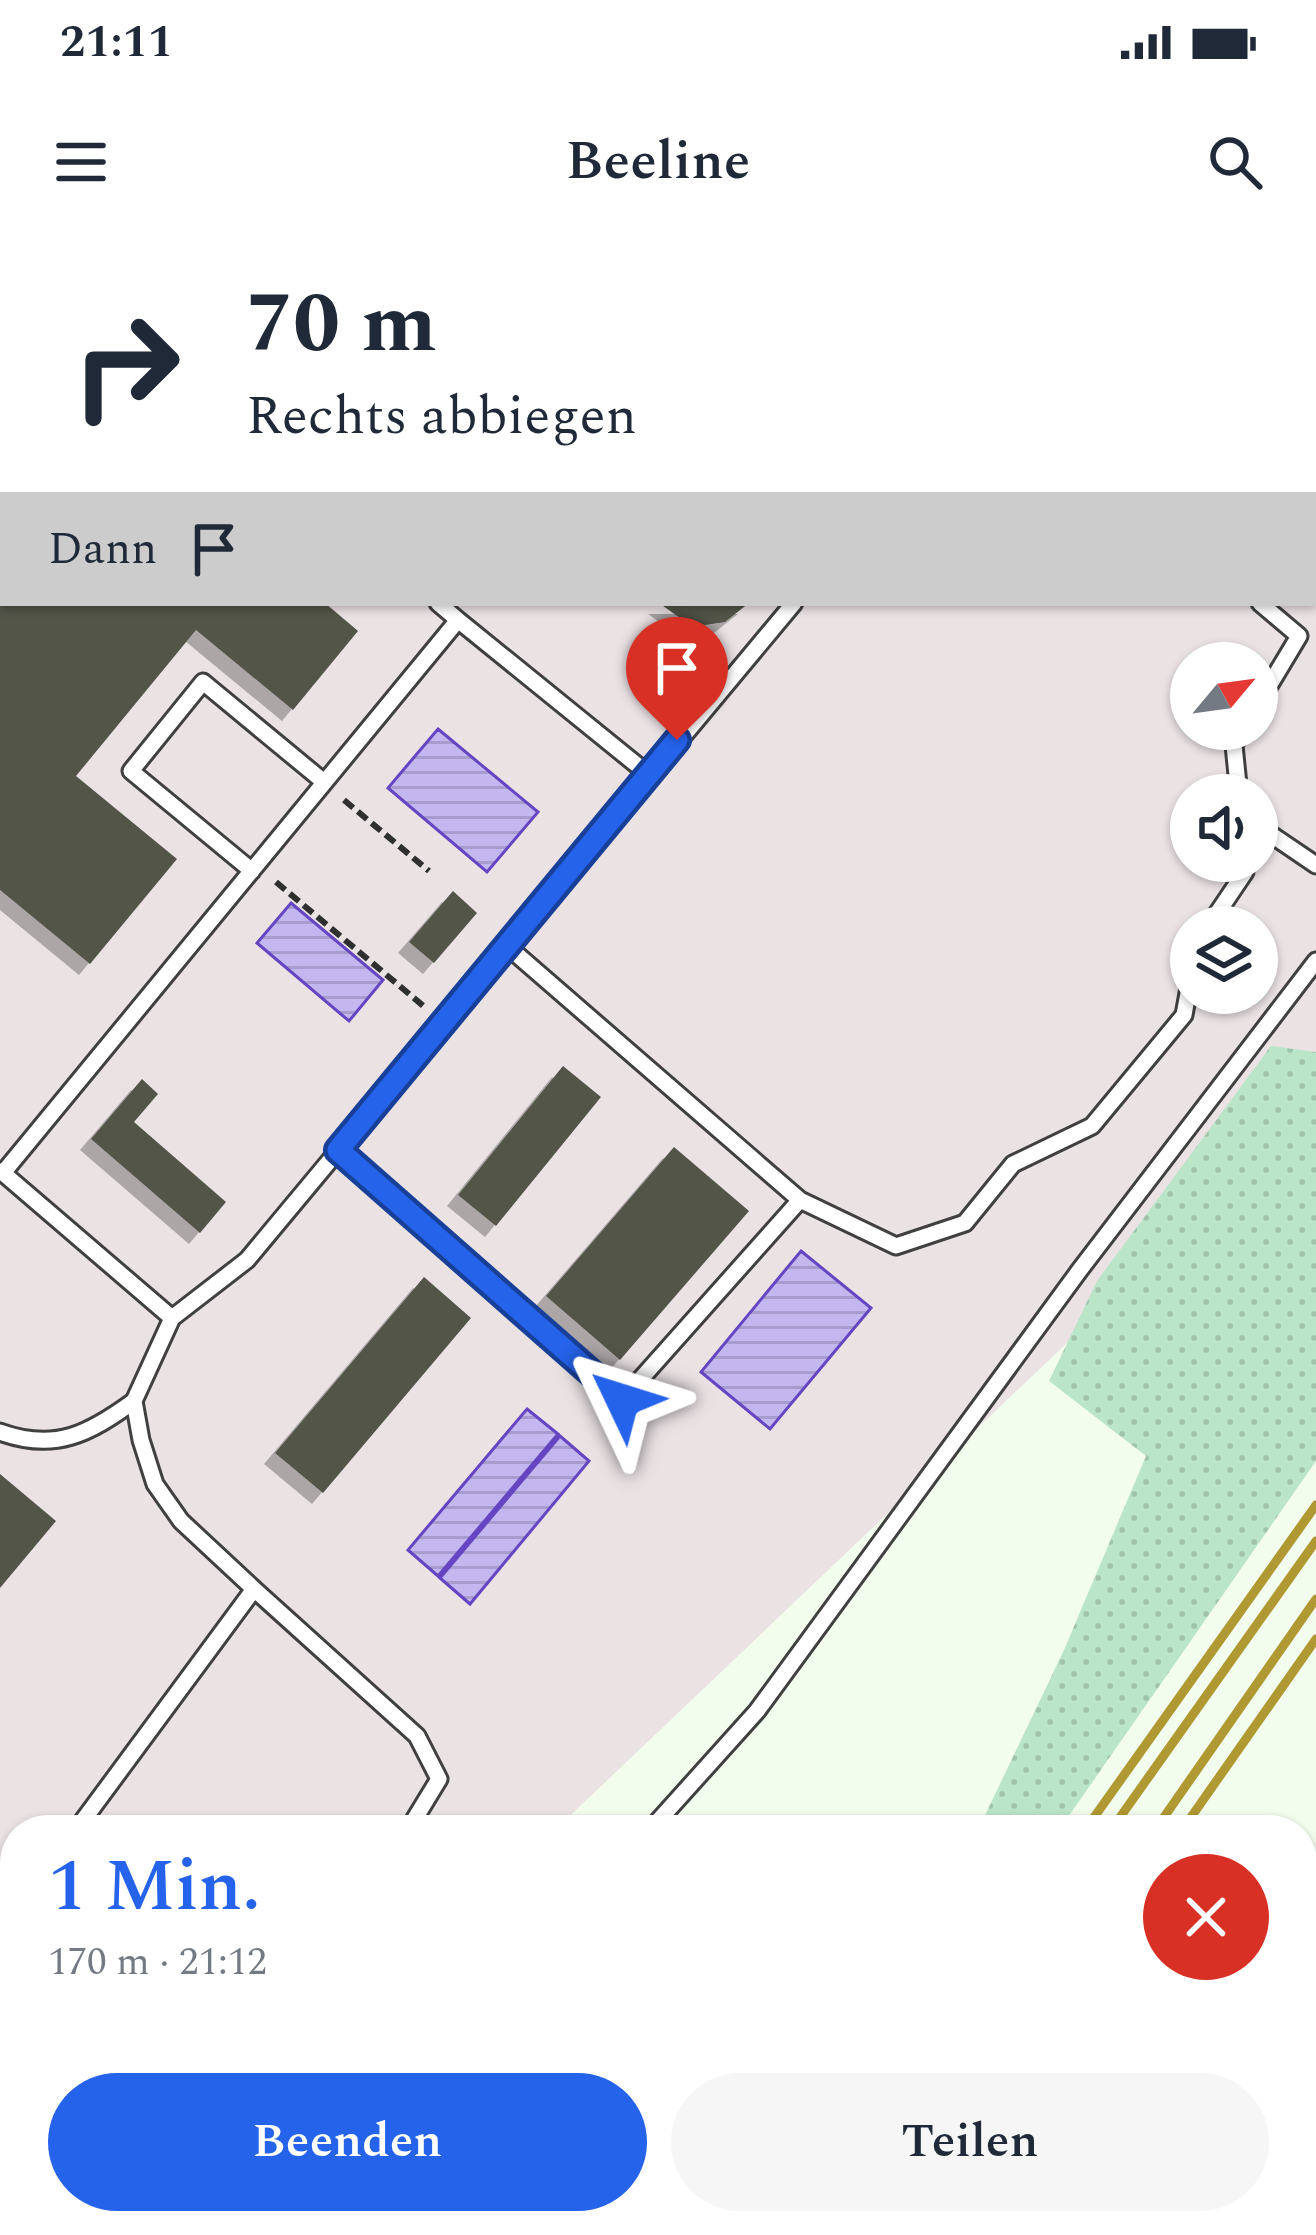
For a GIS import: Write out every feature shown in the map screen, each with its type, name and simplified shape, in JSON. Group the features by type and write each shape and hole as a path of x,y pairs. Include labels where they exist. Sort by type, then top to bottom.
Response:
{"lane":[{"path":"442,606 648,774"},
{"path":"0,1432 27,1442 64,1440 104,1424 134,1401 172,1318 247,1260 791,606"},
{"path":"1264,606 1299,636"},
{"path":"172,1318 1,1172 458,620"},
{"path":"1278,671 1299,636 1316,621"},
{"path":"254,868 131,771 203,682 323,782"},
{"path":"1278,839 1316,865"},
{"path":"507,946 800,1199 896,1246 965,1223 1013,1164 1092,1126 1184,1014"},
{"path":"664,1815 757,1712 1079,1270 1316,961"},
{"path":"338,1150 622,1400 800,1199"},
{"path":"134,1401 155,1484 181,1521 417,1736 439,1780 417,1815"},
{"path":"87,1815 254,1588"}],"path":[{"path":"323,782 429,871"},
{"path":"254,868 443,1023"}],"shaded area":[{"path":"0,606 1316,606 1316,1106 571,1815 0,1815"},
{"path":"438,729 538,812 487,872 388,788"},
{"path":"291,903 383,980 349,1021 257,943"},
{"path":"801,1251 871,1308 770,1429 701,1372"},
{"path":"527,1409 558,1434 438,1576 408,1550"},
{"path":"560,1436 589,1461 470,1604 440,1578"}],"green space":[{"path":"1271,1046 1316,1052 1316,1461 1069,1815 985,1815 1064,1650 1146,1456 1049,1381 1097,1281"}],"building":[{"path":"0,606 329,606 358,631 293,710 196,630 76,776 177,859 90,964 0,890"},
{"path":"663,606 745,606 725,622 687,623"},
{"path":"453,891 477,913 434,963 409,942"},
{"path":"563,1066 601,1097 496,1226 458,1195"},
{"path":"142,1079 158,1094 134,1122 226,1202 200,1233 91,1139"},
{"path":"674,1147 749,1211 620,1360 546,1296"},
{"path":"424,1277 471,1318 323,1493 275,1453"},
{"path":"0,1474 56,1521 0,1588"}],"railway":[{"path":"1096,1815 1316,1505"},
{"path":"1122,1815 1316,1541"},
{"path":"1165,1815 1316,1599"},
{"path":"1193,1815 1316,1639"}],"route":[{"path":"622,1400 338,1150 677,740"}]}
